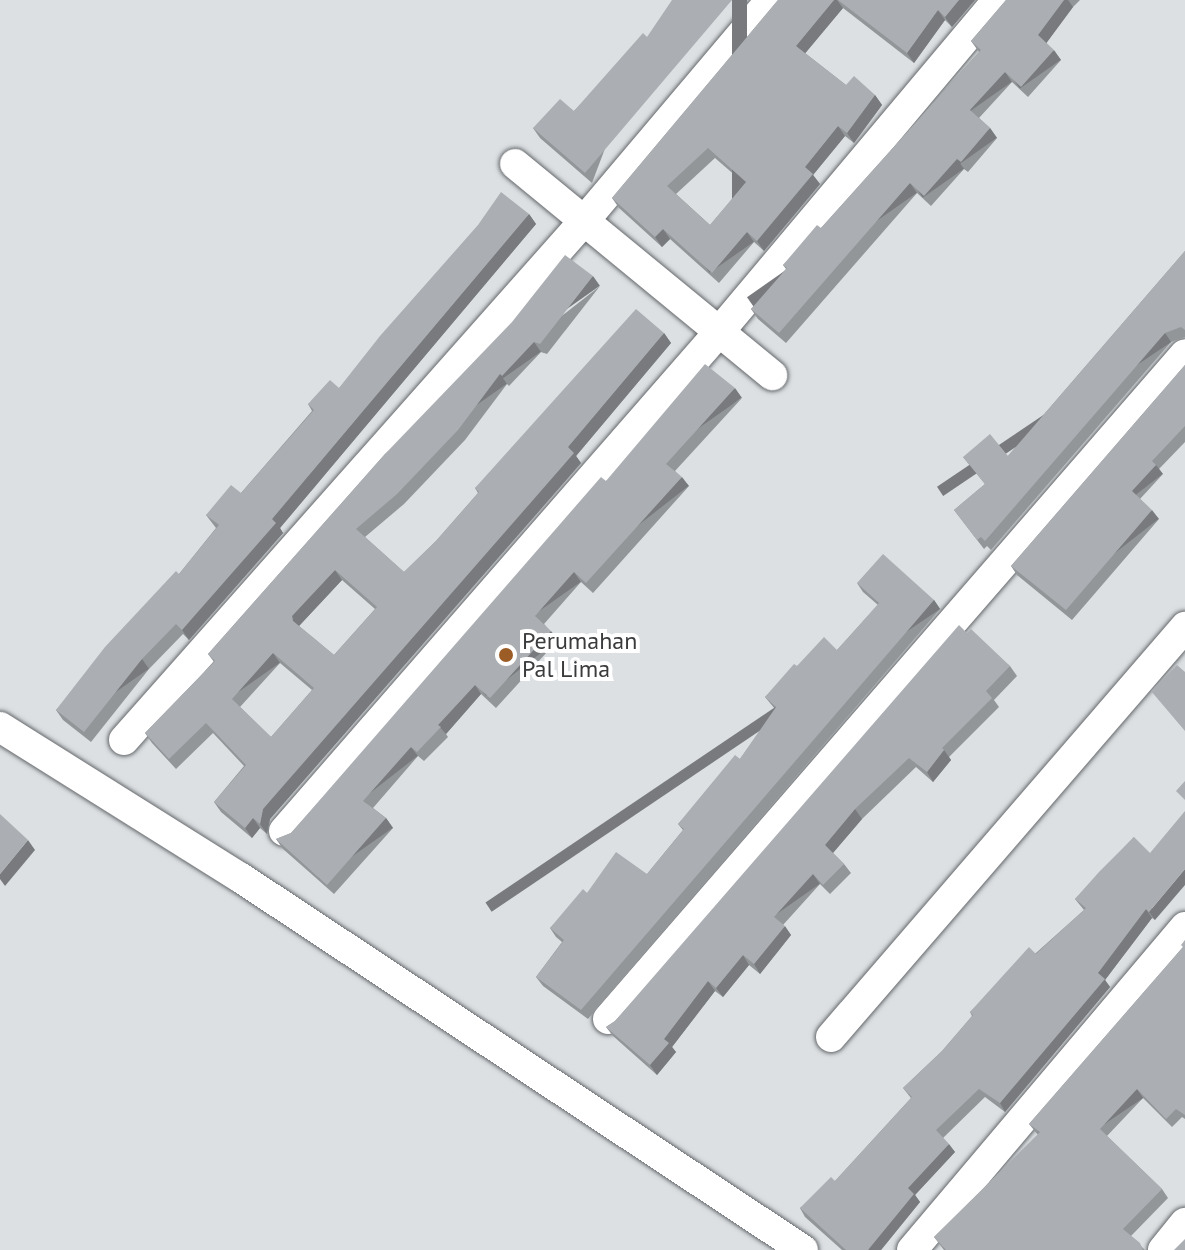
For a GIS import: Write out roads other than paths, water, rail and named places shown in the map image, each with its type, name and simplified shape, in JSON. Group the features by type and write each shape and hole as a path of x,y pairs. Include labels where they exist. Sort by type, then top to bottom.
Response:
{"street":[{"path":"124,740 584,221 771,0"},
{"path":"284,831 719,332 998,0"},
{"path":"515,164 772,375"},
{"path":"608,1019 1185,354"},
{"path":"831,1037 1185,627"},
{"path":"0,727 241,878 803,1250"},
{"path":"912,1250 1185,927"},
{"path":"1163,1250 1185,1223"}],"place":[{"name":"Perumahan Pal Lima","path":"506,655"}]}
